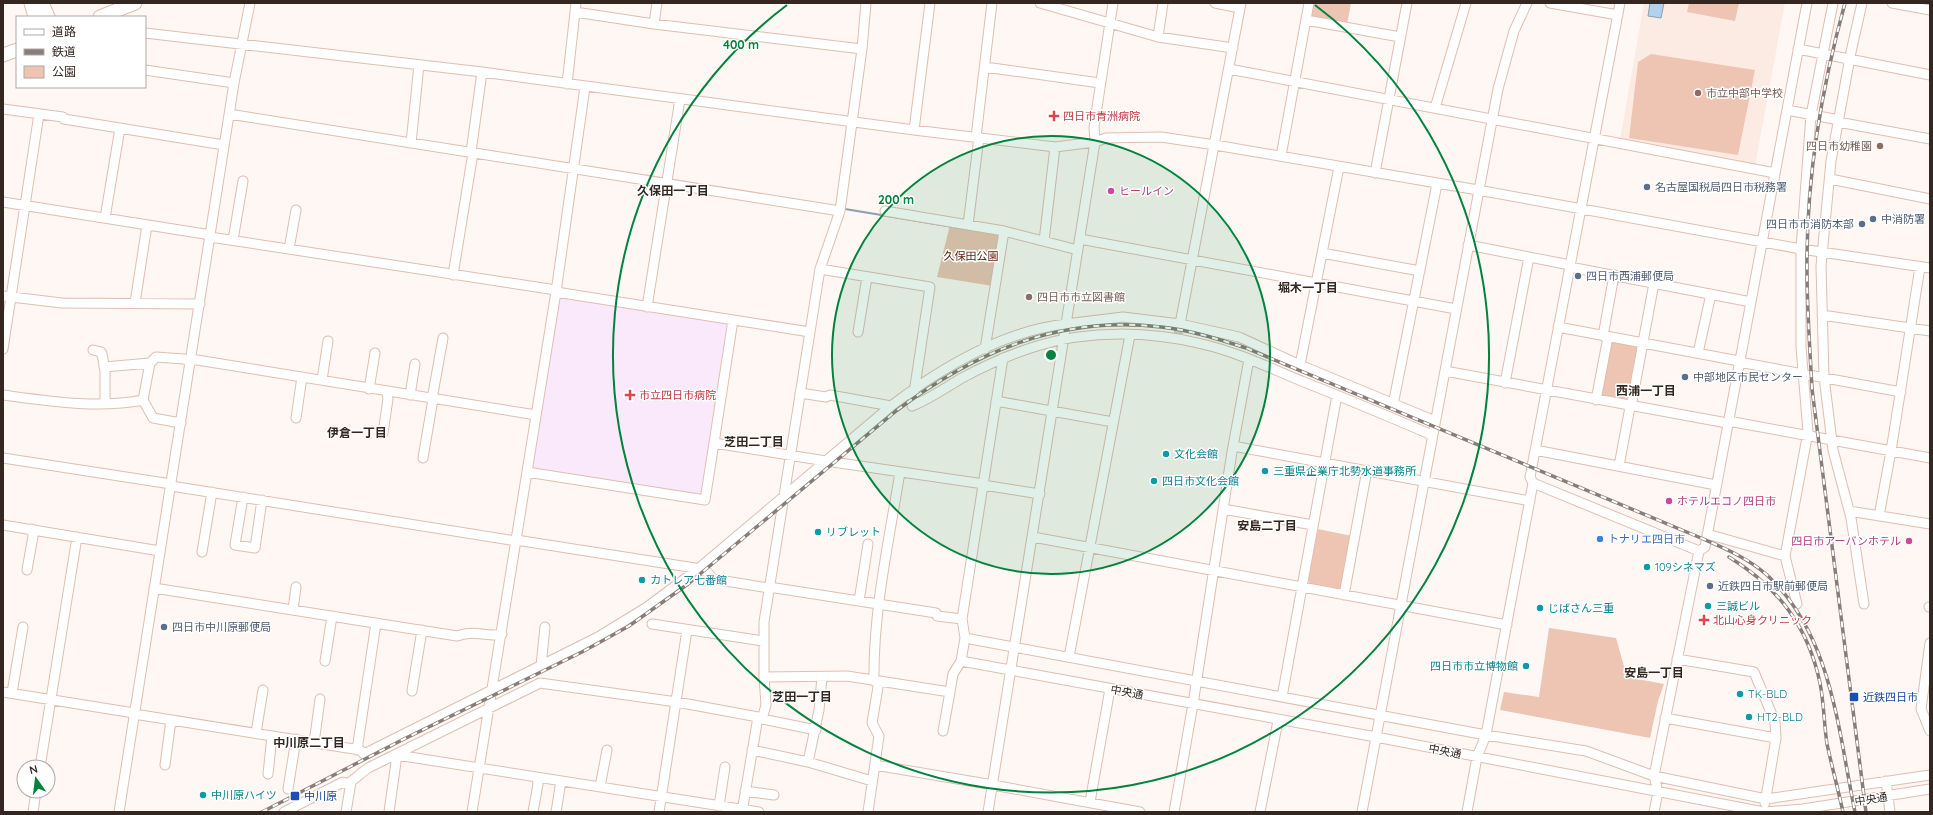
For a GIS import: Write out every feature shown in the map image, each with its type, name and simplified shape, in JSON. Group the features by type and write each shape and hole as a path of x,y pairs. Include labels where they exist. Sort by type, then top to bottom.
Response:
{"highway":[{"path":"31,3 35,16"},
{"path":"42,3 48,16"},
{"path":"102,16 135,3"},
{"path":"3,55 16,50"}],"street":[{"path":"118,812 211,236 224,145 241,44 246,32 250,3"},
{"path":"654,24 657,3"},
{"path":"742,811 752,750 760,718 766,705 763,641 764,622 820,269 840,211 862,49 866,3"},
{"path":"914,130 930,3"},
{"path":"968,225 992,3"},
{"path":"1040,3 1158,38 1233,48"},
{"path":"988,812 1012,671 1095,142 1094,127 1113,3"},
{"path":"1158,38 1163,3"},
{"path":"1180,324 1241,5 1215,3"},
{"path":"1281,156 1309,3"},
{"path":"1375,173 1407,3"},
{"path":"1435,108 1466,3"},
{"path":"1362,812 1492,118 1514,31 1527,3"},
{"path":"1550,3 1618,15"},
{"path":"1467,812 1477,757 1486,735 1507,626 1533,483 1530,477 1620,3"},
{"path":"1654,812 1658,792 1654,776 1676,659 1698,551 1705,547 1807,3"},
{"path":"1797,604 1785,556 1808,436 1800,323 1801,249 1811,115 1833,3"},
{"path":"1862,3 1838,121 1830,179 1823,252 1822,315 1824,377 1832,441 1849,510 1864,604"},
{"path":"1892,3 1930,10"},
{"path":"567,84 576,7 654,24 862,49"},
{"path":"1306,20 1400,37"},
{"path":"146,32 482,72 852,122 1055,147 1095,142 1106,138 1161,137 1478,190 1801,249 1930,268"},
{"path":"1798,49 1930,74"},
{"path":"411,143 418,65"},
{"path":"985,68 1100,83"},
{"path":"1229,69 1775,173"},
{"path":"146,70 234,84"},
{"path":"453,275 472,153 482,72"},
{"path":"472,812 490,709 556,291 575,169 585,87"},
{"path":"647,307 668,183 680,99"},
{"path":"3,109 224,145"},
{"path":"1787,110 1930,139"},
{"path":"3,349 7,297 23,212 26,205 39,114"},
{"path":"230,114 840,211"},
{"path":"105,218 120,128"},
{"path":"1044,241 1055,147"},
{"path":"1300,365 1339,167"},
{"path":"1830,179 1930,199"},
{"path":"233,240 242,181"},
{"path":"1393,405 1437,184"},
{"path":"3,202 647,307 810,332"},
{"path":"289,249 296,210"},
{"path":"885,211 968,225 1004,234 1044,241 1078,250"},
{"path":"135,304 147,225"},
{"path":"985,349 1004,234"},
{"path":"1080,239 1456,309"},
{"path":"1468,245 1751,302"},
{"path":"1322,253 1420,271"},
{"path":"1505,383 1529,257"},
{"path":"1879,516 1901,392 1920,267"},
{"path":"820,269 930,287 912,406 925,401 963,378 1003,358 1037,346 1094,335 1130,334 1177,338 1203,344 1249,359 1432,435"},
{"path":"1596,400 1614,275"},
{"path":"858,332 867,277"},
{"path":"1619,466 1654,283"},
{"path":"1698,354 1710,294"},
{"path":"7,297 62,303 200,304"},
{"path":"1822,315 1930,331"},
{"path":"23,627 8,692 360,750 364,754 598,637 666,594 698,569 826,460 914,388 957,362 1006,340 1056,325 1123,317 1180,324 1239,337 1393,405 1435,421"},
{"path":"527,472 705,500 733,320"},
{"path":"1558,327 1803,375 1824,377 1901,392"},
{"path":"1069,657 1130,334"},
{"path":"423,458 443,338"},
{"path":"322,380 328,341"},
{"path":"93,350 101,352 104,367 104,403"},
{"path":"369,388 375,353"},
{"path":"181,423 153,418 143,400 150,363 156,357 191,360 536,415"},
{"path":"943,731 953,674 961,661 965,638 962,619 1003,358"},
{"path":"1174,812 1249,359"},
{"path":"104,367 150,363"},
{"path":"410,395 415,364"},
{"path":"1445,372 1631,407 1728,422 1930,458"},
{"path":"296,418 302,377"},
{"path":"383,432 388,399 387,391"},
{"path":"800,393 826,397 830,395 891,406"},
{"path":"3,395 48,401 123,404 143,400"},
{"path":"1282,697 1337,395"},
{"path":"996,401 1113,422"},
{"path":"714,443 1040,494"},
{"path":"1234,446 1530,501"},
{"path":"1535,450 1716,485"},
{"path":"3,458 698,569 707,572 713,579 936,613 937,616 962,619"},
{"path":"1344,595 1367,470"},
{"path":"868,812 879,736 872,723 876,681 873,647 900,472"},
{"path":"1533,483 1698,551"},
{"path":"202,552 212,492"},
{"path":"244,497 235,545 255,548 262,500"},
{"path":"1223,509 1314,525"},
{"path":"1849,510 1930,524"},
{"path":"3,525 160,551"},
{"path":"27,570 33,536 32,530"},
{"path":"1707,534 1785,556"},
{"path":"41,759 77,537"},
{"path":"1033,537 1090,549 1507,626"},
{"path":"859,601 868,544"},
{"path":"293,610 296,587"},
{"path":"154,588 457,636 468,632 495,636 502,634"},
{"path":"326,661 332,616"},
{"path":"356,750 376,623"},
{"path":"652,624 763,641"},
{"path":"541,666 545,627"},
{"path":"412,691 422,630"},
{"path":"659,812 687,630"},
{"name":"中央通","path":"965,638 1015,646 1486,735 1586,752 1654,776 1766,799 1930,775"},
{"path":"1930,643 1921,709 1930,731"},
{"path":"1676,659 1754,672 1774,722 1776,738 1764,812"},
{"name":"中央通","path":"961,661 1278,721 1376,737 1764,812 1804,811 1930,789"},
{"path":"764,677 847,676 950,692"},
{"path":"808,762 816,730 822,677"},
{"path":"284,812 343,782 347,784 351,782 362,772 542,683 677,702 816,730"},
{"path":"1090,802 1110,689"},
{"path":"256,733 263,690"},
{"path":"312,742 315,736 320,699"},
{"path":"1665,718 1776,738"},
{"path":"165,765 171,720"},
{"path":"1260,812 1278,721"},
{"path":"268,774 272,736"},
{"path":"288,789 296,739"},
{"path":"600,788 607,750"},
{"path":"752,750 808,762 872,782"},
{"path":"397,755 719,806 742,811 759,812"},
{"path":"389,812 397,755"},
{"path":"875,765 1140,812"},
{"path":"719,806 725,767"},
{"path":"533,812 538,784 537,777"},
{"path":"556,812 561,781"},
{"path":"1886,781 1890,812"},
{"path":"346,812 351,782"},
{"path":"746,791 774,795"},
{"path":"33,812 35,799"}],"shaded area":[{"name":"市立中部中学校","path":"1644,3 1785,3 1755,166 1620,140"},
{"name":"市立四日市病院","path":"562,296 725,321 729,326 702,493 698,496 534,469 531,464 558,299"}],"green space":[{"path":"1312,3 1351,3 1347,24 1312,17 1309,15"},
{"path":"1689,3 1739,3 1735,21 1687,12"},
{"path":"1651,54 1755,70 1738,155 1629,138 1638,62"},
{"name":"久保田公園","path":"950,225 1000,233 993,286 937,277"},
{"path":"1609,340 1637,346 1638,350 1629,399 1627,401 1600,396"},
{"path":"1318,529 1352,536 1342,587 1339,589 1310,584 1308,580"},
{"path":"1549,628 1616,638 1627,677 1664,684 1658,701 1650,738 1500,710 1504,692 1539,697"}],"water":[{"path":"1650,3 1664,3 1661,18 1648,16"}],"waterway":[{"path":"845,209 972,230"}],"tunnel":[{"path":"1177,339 1180,324"}],"railway":[{"path":"1845,3 1836,36 1822,102 1812,169 1807,236 1807,270 1812,389 1866,812"},
{"path":"262,812 404,739 582,652 629,626 688,584 896,411 956,371 987,355 1020,342 1053,333 1088,327 1124,325 1183,330 1246,348 1701,538 1752,563 1767,575 1789,599 1806,626 1819,655 1829,685 1837,717 1855,812"},
{"path":"1729,557 1762,581 1776,595 1799,626 1808,643 1815,662 1820,683 1827,744 1843,812"}],"place":[{"name":"市立中部中学校","path":"1698,93"},
{"name":"四日市青洲病院","path":"1054,116"},
{"name":"四日市幼稚園","path":"1880,146"},
{"name":"名古屋国税局四日市税務署","path":"1647,187"},
{"name":"ヒールイン","path":"1111,191"},
{"name":"中消防署","path":"1873,219"},
{"name":"四日市市消防本部","path":"1862,224"},
{"name":"四日市西浦郵便局","path":"1578,276"},
{"name":"四日市市立図書館","path":"1029,297"},
{"name":"中部地区市民センター","path":"1685,377"},
{"name":"市立四日市病院","path":"630,395"},
{"name":"文化会館","path":"1166,454"},
{"name":"三重県企業庁北勢水道事務所","path":"1265,471"},
{"name":"四日市文化会館","path":"1154,481"},
{"name":"ホテルエコノ四日市","path":"1669,501"},
{"name":"リブレット","path":"818,532"},
{"name":"トナリエ四日市","path":"1600,539"},
{"name":"四日市アーバンホテル","path":"1909,541"},
{"name":"109シネマズ","path":"1647,567"},
{"name":"カトレア七番館","path":"642,580"},
{"name":"近鉄四日市駅前郵便局","path":"1710,586"},
{"name":"三誠ビル","path":"1708,606"},
{"name":"じばさん三重","path":"1540,608"},
{"name":"北山心身クリニック","path":"1704,620"},
{"name":"四日市中川原郵便局","path":"164,627"},
{"name":"四日市市立博物館","path":"1526,666"},
{"name":"TK-BLD","path":"1740,694"},
{"name":"近鉄四日市","path":"1854,697"},
{"name":"HT2-BLD","path":"1749,717"},
{"name":"中川原ハイツ","path":"203,795"},
{"name":"中川原","path":"295,796"}],"district":[{"name":"久保田一丁目","path":"673,190"},
{"name":"堀木一丁目","path":"1308,287"},
{"name":"西浦一丁目","path":"1646,390"},
{"name":"伊倉一丁目","path":"357,432"},
{"name":"芝田二丁目","path":"754,441"},
{"name":"安島二丁目","path":"1267,525"},
{"name":"安島一丁目","path":"1654,672"},
{"name":"芝田一丁目","path":"802,696"},
{"name":"中川原二丁目","path":"309,742"}]}
